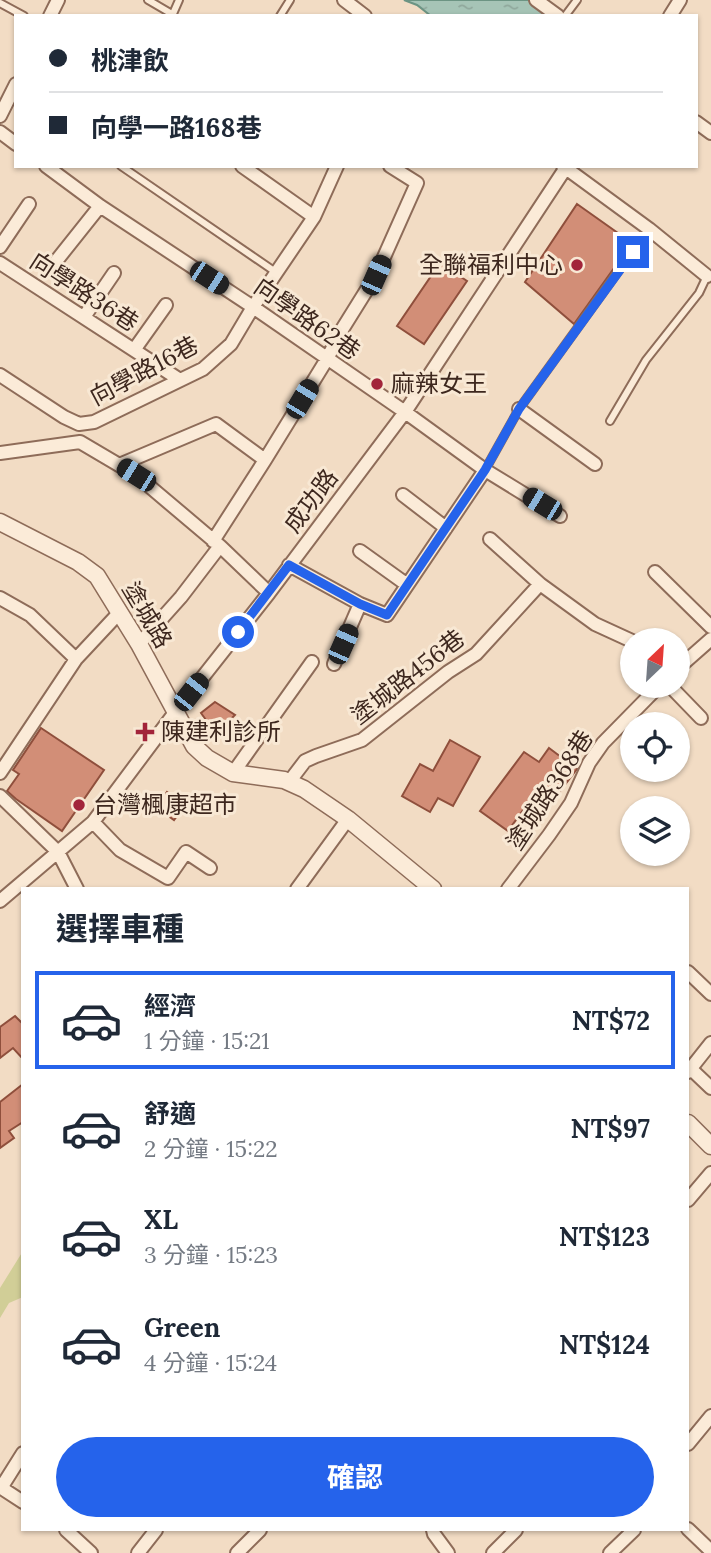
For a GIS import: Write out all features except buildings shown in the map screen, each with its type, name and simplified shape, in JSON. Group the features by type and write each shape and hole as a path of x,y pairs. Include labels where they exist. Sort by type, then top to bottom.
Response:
{"street":[{"path":"536,0 555,14"},
{"path":"0,116 14,88"},
{"name":"向學路62巷","path":"49,168 100,206 405,412 485,470 561,516"},
{"path":"245,168 314,217"},
{"name":"向學路16巷","path":"0,375 79,424 94,422 203,369 231,344 314,217 336,168"},
{"path":"139,644 181,597 216,544 376,275 417,183 393,168"},
{"name":"成功路","path":"0,901 6,891 93,822 405,412 564,168"},
{"path":"566,168 707,276"},
{"path":"0,247 29,204"},
{"path":"57,260 100,206"},
{"name":"向學路36巷","path":"0,263 180,380"},
{"path":"84,317 114,273"},
{"path":"134,350 166,305"},
{"path":"519,409 595,464"},
{"path":"119,465 216,424 265,460"},
{"path":"0,453 80,442 136,475 269,593"},
{"path":"289,565 360,604 387,615 485,470"},
{"path":"403,495 446,528"},
{"name":"塗城路","path":"0,522 78,562 97,576 139,644 194,746 207,758 233,772 289,782 317,797 431,887"},
{"path":"490,539 540,584 595,624 620,635"},
{"path":"360,551 406,584"},
{"path":"655,572 711,626"},
{"name":"塗城路456巷","path":"289,782 305,761 362,740 448,672 476,654 540,584"},
{"path":"0,598 30,615 76,659"},
{"path":"334,664 360,604"},
{"path":"0,774 76,659 119,613"},
{"path":"690,658 709,643"},
{"path":"233,772 312,662"},
{"name":"塗城路368巷","path":"510,887 571,803 589,763 603,743 647,698"},
{"path":"682,698 701,718"},
{"path":"0,796 58,852 76,887"},
{"path":"298,887 348,819"},
{"path":"93,822 120,850 168,878 186,852 210,868"},
{"path":"689,972 711,994"},
{"path":"711,1043 689,1070 711,1088"},
{"path":"689,1124 711,1146"},
{"path":"689,1199 711,1173"},
{"path":"689,1443 711,1416"},
{"path":"21,1456 1,1488 21,1501"},
{"path":"689,1530 707,1548"},
{"path":"71,1531 91,1553"},
{"path":"138,1553 155,1531"},
{"path":"237,1553 259,1531"},
{"path":"433,1531 448,1553"},
{"path":"493,1553 515,1531"},
{"path":"610,1553 633,1531"}],"lane":[{"path":"148,0 170,14"},
{"path":"0,3 20,14"},
{"path":"124,168 276,273"},
{"path":"485,470 519,409 649,229"},
{"path":"610,421 646,360 699,293 707,276"}],"shaded area":[{"path":"21,1254 21,1298 9,1303 0,1318 0,1288"}],"water":[{"path":"404,0 529,0 546,14 428,14 417,5"}],"place":[{"name":"全聯福利中心","path":"577,265"},
{"name":"麻辣女王","path":"377,384"},
{"name":"陳建利診所","path":"145,732"},
{"name":"台灣楓康超市","path":"79,805"}],"route":[{"path":"238,632 289,565 360,604 387,615 485,470 519,409 633,252"}]}
